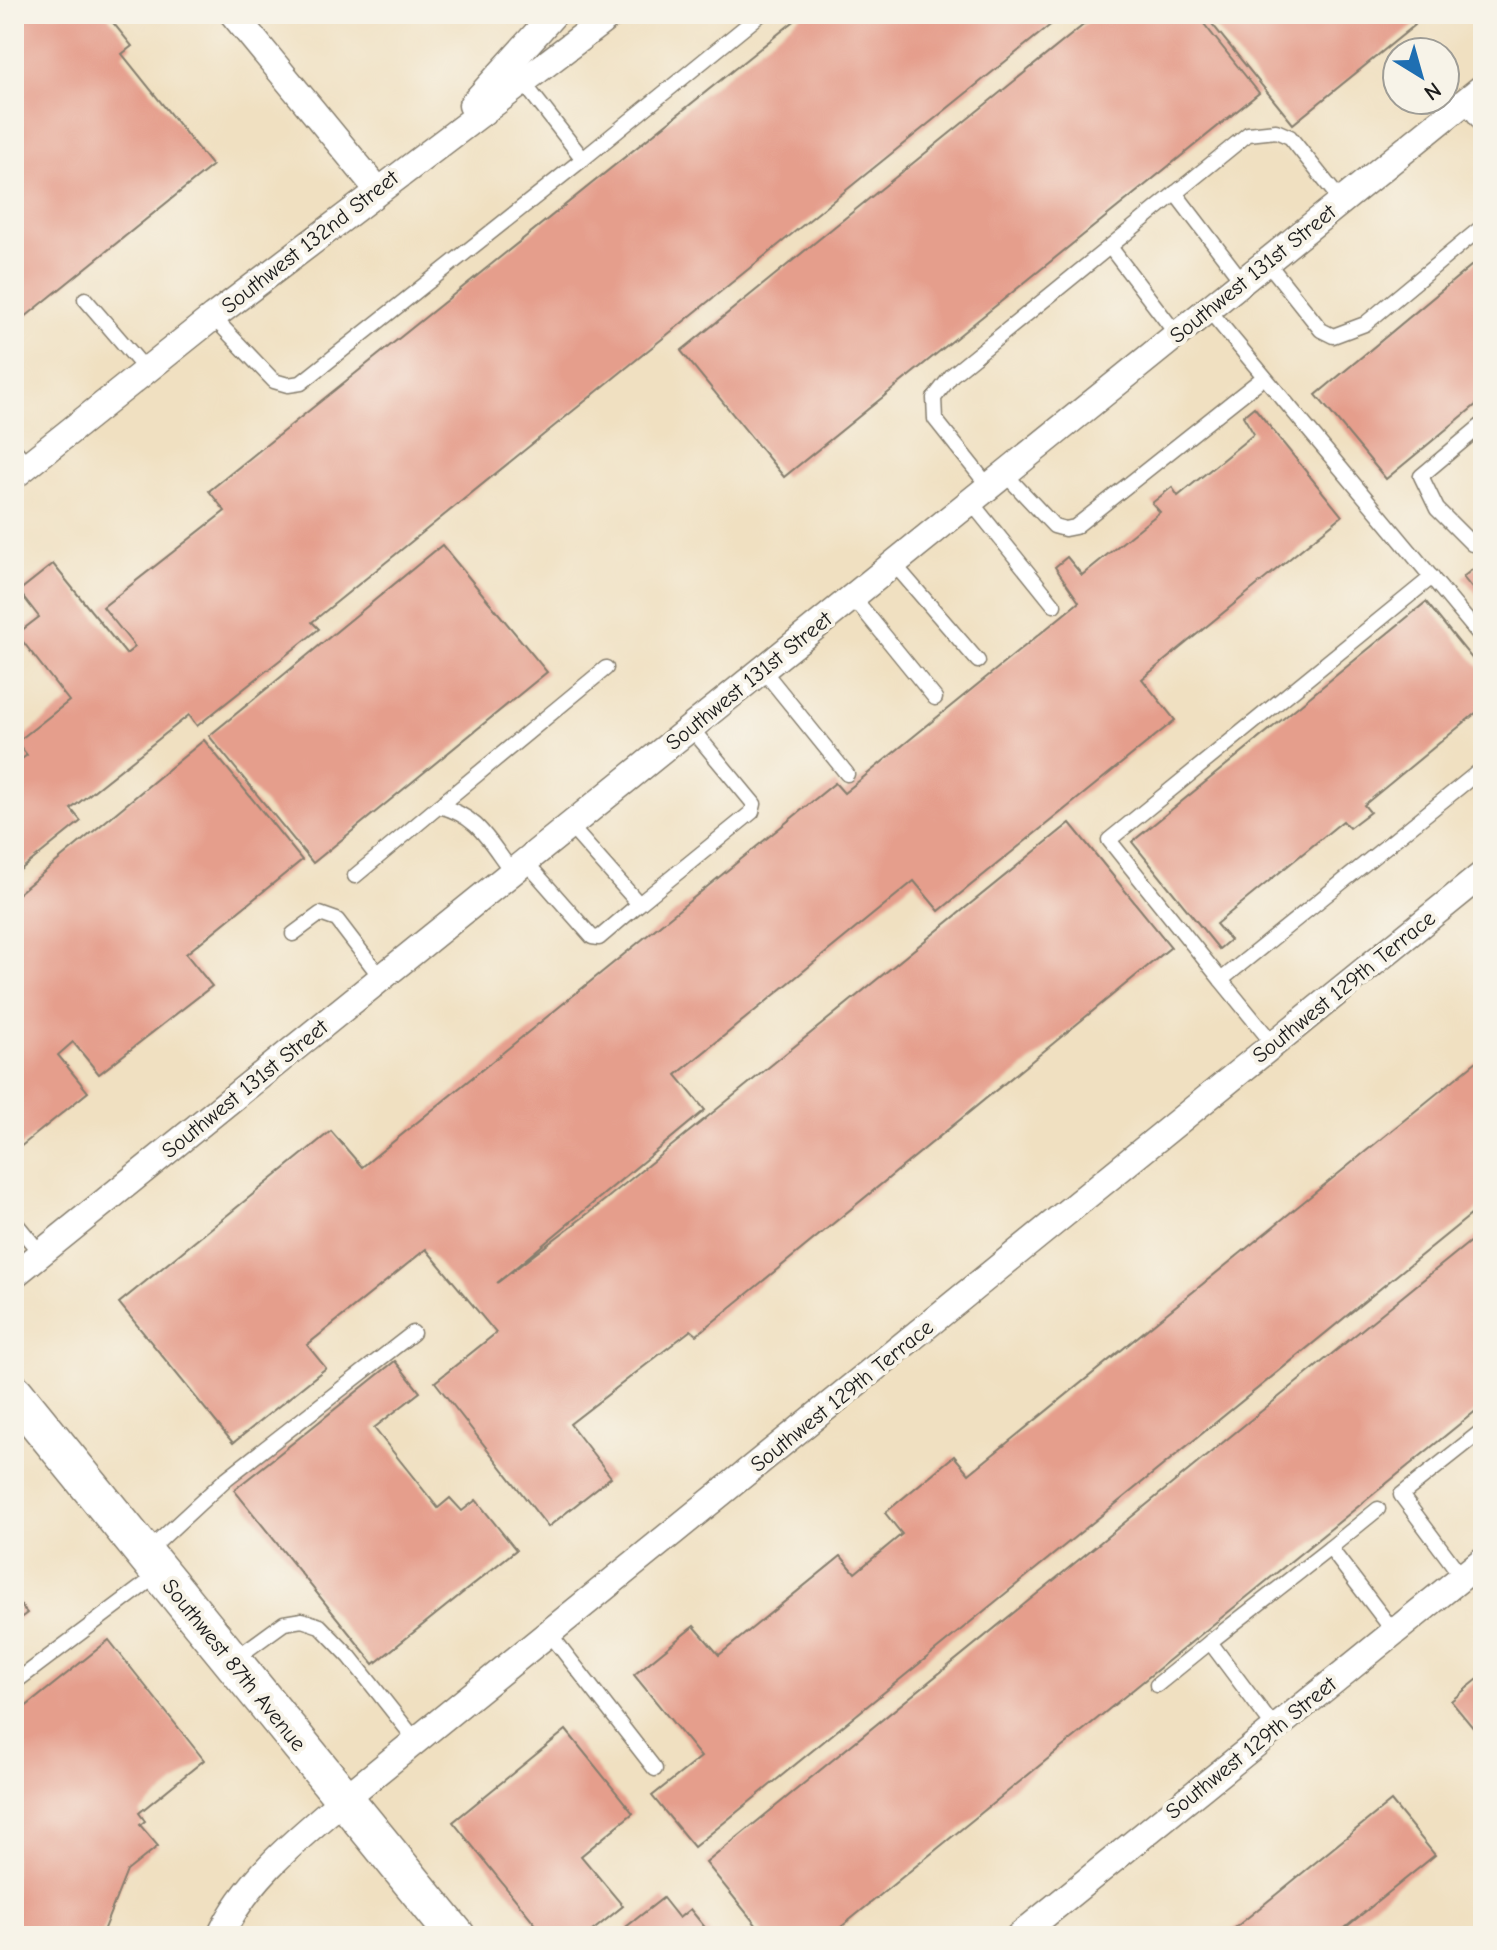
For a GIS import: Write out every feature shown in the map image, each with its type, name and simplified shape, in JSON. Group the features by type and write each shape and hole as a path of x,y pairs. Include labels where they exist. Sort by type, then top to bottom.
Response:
{"main road":[{"name":"Southwest 87th Avenue","path":"14,1393 456,1936"}],"street":[{"path":"233,14 378,190"},
{"path":"431,149 554,14"},
{"name":"Southwest 132nd Street","path":"19,464 612,14"},
{"name":"Southwest 131st Street","path":"14,1275 1474,95"},
{"name":"Southwest 129th Terrace","path":"220,1936 239,1901 255,1882 283,1852 343,1800 1483,874"},
{"name":"Southwest 129th Street","path":"1019,1936 1483,1560"}],"lane":[{"path":"213,317 274,381 288,385 301,383 761,14"},
{"path":"523,82 583,159"},
{"path":"1474,95 1483,127"},
{"path":"1054,605 988,488 935,419 934,398 952,375 1248,134 1276,131 1290,137 1342,202"},
{"path":"1175,193 1243,282"},
{"path":"1267,262 1321,330 1333,336 1365,324 1483,226"},
{"path":"1110,247 1177,335"},
{"path":"85,299 146,370"},
{"path":"1208,309 1483,639"},
{"path":"988,488 1054,526 1065,529 1075,527 1264,377"},
{"path":"1483,424 1421,476 1437,509 1472,544 1483,535"},
{"path":"894,564 978,661"},
{"path":"1274,1045 1109,840 1432,577"},
{"path":"853,597 935,698"},
{"path":"355,876 606,668"},
{"path":"763,670 847,774"},
{"path":"439,806 458,811 473,820 592,937 599,938 752,812 754,804 691,728"},
{"path":"1221,980 1483,768"},
{"path":"570,826 639,904"},
{"path":"293,934 320,914 337,920 382,979"},
{"path":"14,1221 41,1254"},
{"path":"14,1683 152,1564 227,1478 413,1333"},
{"path":"1462,1577 1401,1495 1483,1430"},
{"path":"1157,1685 1378,1509"},
{"path":"1330,1548 1394,1632"},
{"path":"231,1662 284,1623 302,1620 320,1626 350,1657 417,1742"},
{"path":"550,1634 655,1769"},
{"path":"1210,1642 1275,1729"}],"building":[{"path":"14,14 106,14 132,46 122,54 212,166 14,326"},
{"path":"803,14 1064,14 312,622 319,629 197,726 189,715 71,809 81,821 14,875 14,765 27,755 17,742 69,701 17,634 39,617 19,591 53,564 126,654 135,647 103,607 225,511 209,491"},
{"path":"1097,14 1196,14 1259,93 784,477 681,351"},
{"path":"1204,14 1406,14 1415,25 1401,36 1381,36 1381,53 1293,124"},
{"path":"1483,256 1483,399 1386,479 1316,395"},
{"path":"1254,407 1342,516 1142,679 1175,720 939,911 914,881 676,1075 705,1110 497,1283 595,1208 1070,823 1171,947 697,1335 691,1330 570,1424 611,1477 548,1527 435,1382 496,1333 426,1249 307,1345 326,1368 233,1443 119,1303 331,1131 362,1167 835,783 844,793 1079,602 1055,567 1067,557 1082,575 1160,512 1152,503 1172,487 1178,496 1254,434 1243,416"},
{"path":"442,545 547,672 313,863 209,736"},
{"path":"1483,561 1483,602 1463,577"},
{"path":"1426,602 1483,672 1483,707 1364,805 1370,812 1349,828 1343,821 1216,924 1230,940 1219,949 1132,842"},
{"path":"204,740 302,860 186,954 212,986 99,1074 73,1042 58,1055 88,1092 14,1152 14,897"},
{"path":"1483,1056 1483,1205 694,1847 652,1796 701,1757 634,1675 694,1626 719,1655 841,1556 855,1573 902,1534 885,1513 954,1456 969,1474"},
{"path":"1483,1231 1483,1405 830,1936 765,1936 706,1863"},
{"path":"395,1361 420,1392 374,1428 438,1508 450,1498 462,1511 476,1500 516,1550 374,1664 234,1490"},
{"path":"14,1597 27,1613 14,1623"},
{"path":"109,1640 204,1760 139,1813 145,1821 140,1825 158,1846 127,1871 101,1936 14,1936 14,1716"},
{"path":"1483,1675 1483,1740 1451,1701"},
{"path":"566,1730 633,1813 581,1856 623,1906 586,1936 545,1936 453,1822"},
{"path":"1391,1801 1435,1855 1335,1936 1225,1936"},
{"path":"663,1898 679,1918 690,1909 712,1936 633,1936 626,1927"}]}
